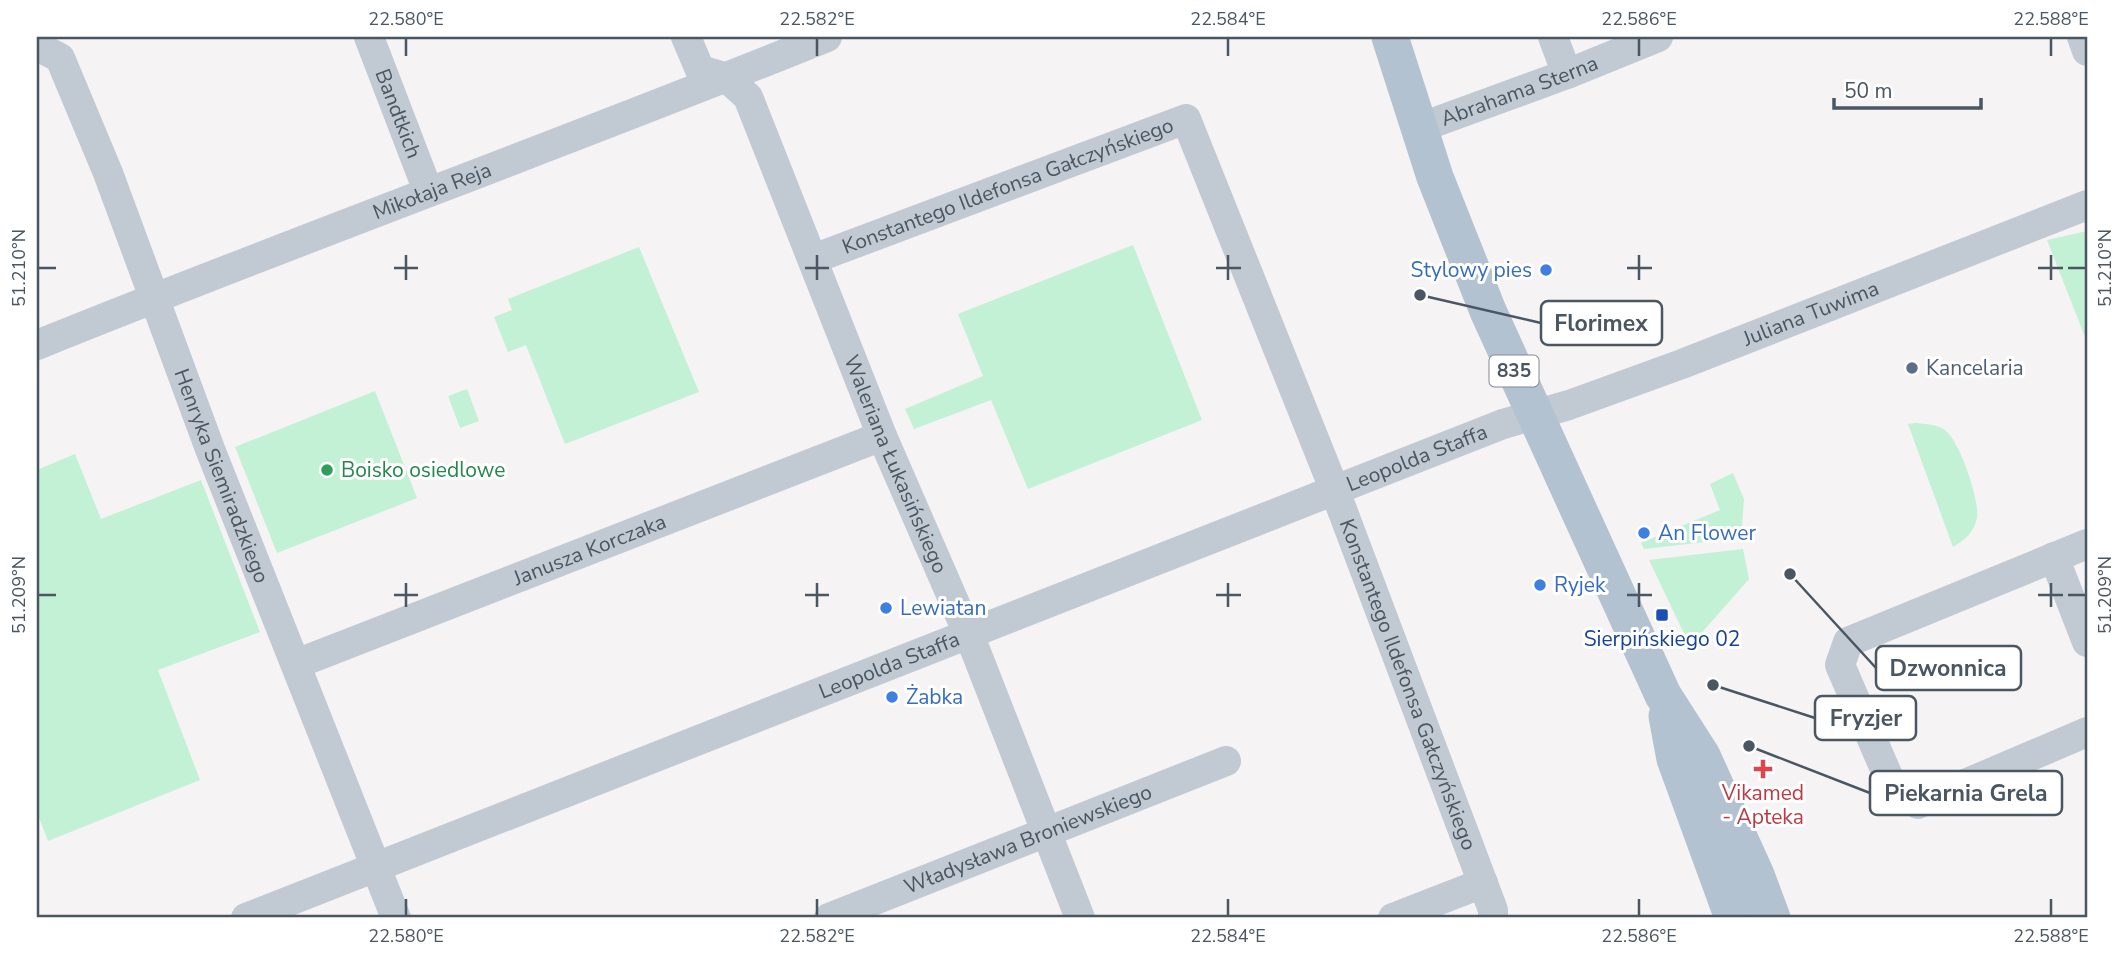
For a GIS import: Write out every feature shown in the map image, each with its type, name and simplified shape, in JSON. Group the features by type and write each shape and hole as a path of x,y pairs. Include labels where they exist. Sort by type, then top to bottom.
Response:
{"main road":[{"name":"835","path":"1390,37 1419,128 1469,266 1664,695 1702,756 1756,875 1772,918"},
{"name":"835","path":"1664,695 1675,759 1733,918"}],"street":[{"name":"Bandtkich","path":"369,37 428,191"},
{"name":"Waleriana Łukasińskiego","path":"686,37 700,70 727,78 748,97 1080,918"},
{"name":"Mikołaja Reja","path":"37,345 827,37"},
{"path":"1553,37 1567,74"},
{"name":"Abrahama Sterna","path":"1419,128 1567,74 1658,37"},
{"path":"2083,37 2087,51"},
{"name":"Henryka Siemiradzkiego","path":"52,52 108,173 210,449 396,918"},
{"name":"Konstantego Ildefonsa Gałczyńskiego","path":"813,259 1186,119 1335,491 1493,910 1493,918"},
{"name":"Juliana Tuwima","path":"1534,414 1569,405 1682,364 2087,205"},
{"name":"Leopolda Staffa","path":"246,918 1534,414"},
{"name":"Janusza Korczaka","path":"296,664 883,436"},
{"path":"2087,544 1848,642 1840,665 1894,790 1918,804 2087,732"},
{"path":"2054,557 2087,642"},
{"name":"Władysława Broniewskiego","path":"829,918 1226,761"},
{"path":"1393,918 1483,883"}],"green space":[{"path":"2087,231 2087,342 2047,240"},
{"path":"1133,245 1202,420 1028,489 991,400 914,429 905,409 983,376 958,314"},
{"path":"639,247 699,392 565,444 526,345 508,352 494,317 512,310 508,299"},
{"path":"467,389 479,421 460,428 448,396"},
{"path":"375,391 417,498 277,553 235,447"},
{"path":"1915,423 1946,431 1963,459 1972,486 1977,510 1976,523 1968,535 1953,547 1908,424"},
{"path":"75,454 101,519 201,480 260,632 158,670 200,780 48,841 37,812 37,470"},
{"path":"1733,473 1744,499 1741,538 1644,549 1641,543 1720,510 1710,484"},
{"path":"1743,549 1749,579 1690,646 1649,560"}],"place":[{"name":"Stylowy pies","path":"1546,270"},
{"name":"Florimex","path":"1420,295"},
{"name":"Kancelaria","path":"1912,368"},
{"name":"Boisko osiedlowe","path":"327,470"},
{"name":"An Flower","path":"1644,533"},
{"name":"Dzwonnica","path":"1790,574"},
{"name":"Ryjek","path":"1540,585"},
{"name":"Lewiatan","path":"886,608"},
{"name":"Sierpińskiego 02","path":"1662,615"},
{"name":"Fryzjer","path":"1713,685"},
{"name":"Żabka","path":"892,697"},
{"name":"Piekarnia Grela","path":"1749,746"},
{"name":"Vikamed - Apteka","path":"1763,769"}]}
